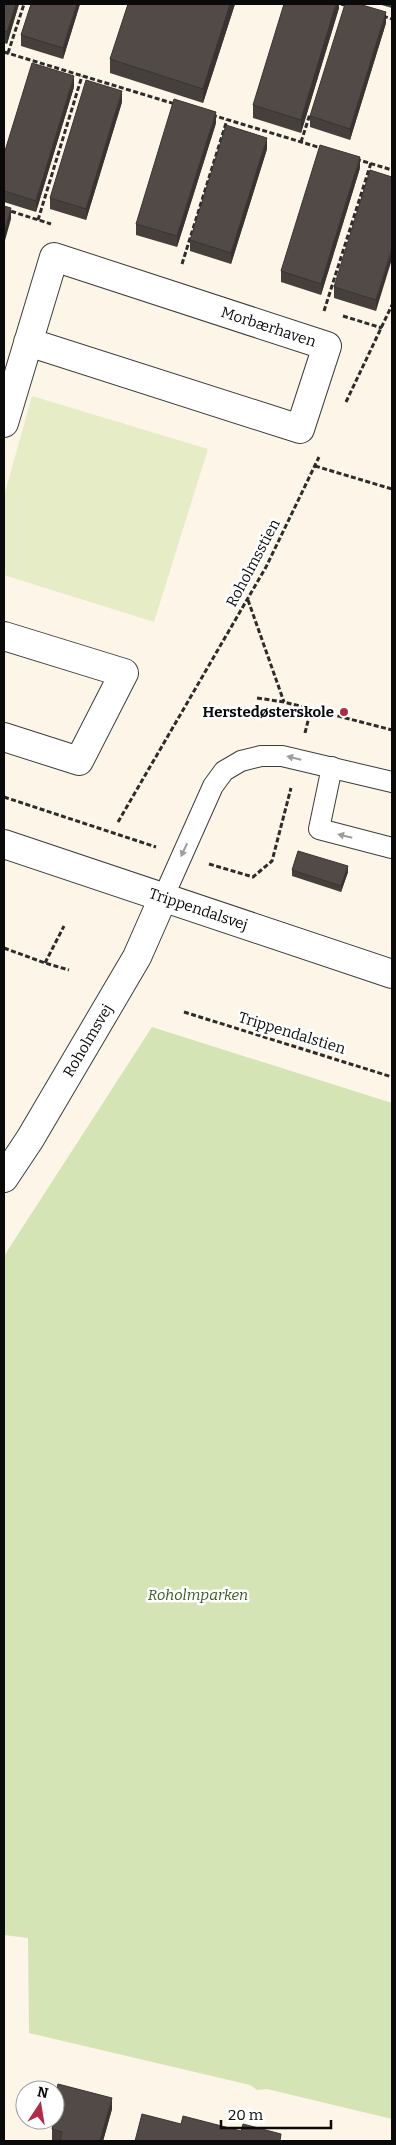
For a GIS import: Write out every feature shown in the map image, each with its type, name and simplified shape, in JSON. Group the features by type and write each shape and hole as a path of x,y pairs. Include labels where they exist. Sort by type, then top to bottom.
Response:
{"street":[{"name":"Morbærhaven","path":"4,423 28,342 54,257 327,346 300,429 28,342"},
{"path":"4,636 124,673 79,761 4,737"},
{"name":"Trippendalsvej","path":"4,844 392,974"},
{"name":"Roholmsvej","path":"4,1178 30,1139 137,957 163,898"}],"lane":[{"path":"163,898 213,786 224,771 241,761 261,756 282,756 392,782"},
{"path":"332,768 319,829 392,848"}],"path":[{"path":"24,4 6,52 182,106"},
{"path":"341,4 355,8"},
{"path":"343,14 346,5"},
{"path":"374,13 392,19"},
{"path":"38,220 82,76"},
{"path":"302,142 313,106"},
{"path":"209,114 327,150"},
{"path":"171,295 227,120"},
{"path":"353,158 392,170"},
{"path":"313,342 371,163"},
{"path":"344,405 392,305"},
{"name":"Roholmsstien","path":"118,822 266,567 323,448"},
{"path":"315,466 392,489"},
{"path":"247,599 284,702"},
{"path":"257,698 284,702 392,730"},
{"path":"4,797 252,876 272,861 311,709"},
{"path":"45,963 64,926"},
{"path":"4,948 69,970"},
{"name":"Trippendalstien","path":"184,1012 392,1077"}],"green space":[{"path":"32,396 208,449 154,622 4,575 4,496"},
{"name":"Roholmparken","path":"152,1027 392,1103 392,2119 267,2089 257,2090 250,2085 29,2033 28,1938 4,1935 4,1256"}],"building":[{"path":"4,4 16,4 7,32 4,31"},
{"path":"31,4 77,4 63,48 21,35"},
{"path":"128,4 230,4 203,89 110,59"},
{"path":"284,4 336,4 301,120 253,105"},
{"path":"345,4 359,4 386,12 350,129 310,116"},
{"path":"32,63 74,76 36,201 4,191 4,154"},
{"path":"86,80 122,91 86,209 50,198"},
{"path":"174,99 216,112 177,236 136,224"},
{"path":"226,125 267,138 231,253 190,240"},
{"path":"320,145 360,157 321,284 281,271"},
{"path":"370,170 392,177 392,248 376,300 334,287"},
{"path":"4,206 11,208 4,233"},
{"path":"298,851 348,866 341,886 292,870"},
{"path":"65,2086 112,2098 100,2141 60,2141 62,2132 55,2130 65,2130"},
{"path":"142,2114 181,2124 183,2116 241,2131 243,2124 281,2134 280,2141 135,2141"}],"place":[{"name":"Herstedøsterskole","path":"344,712"}]}
